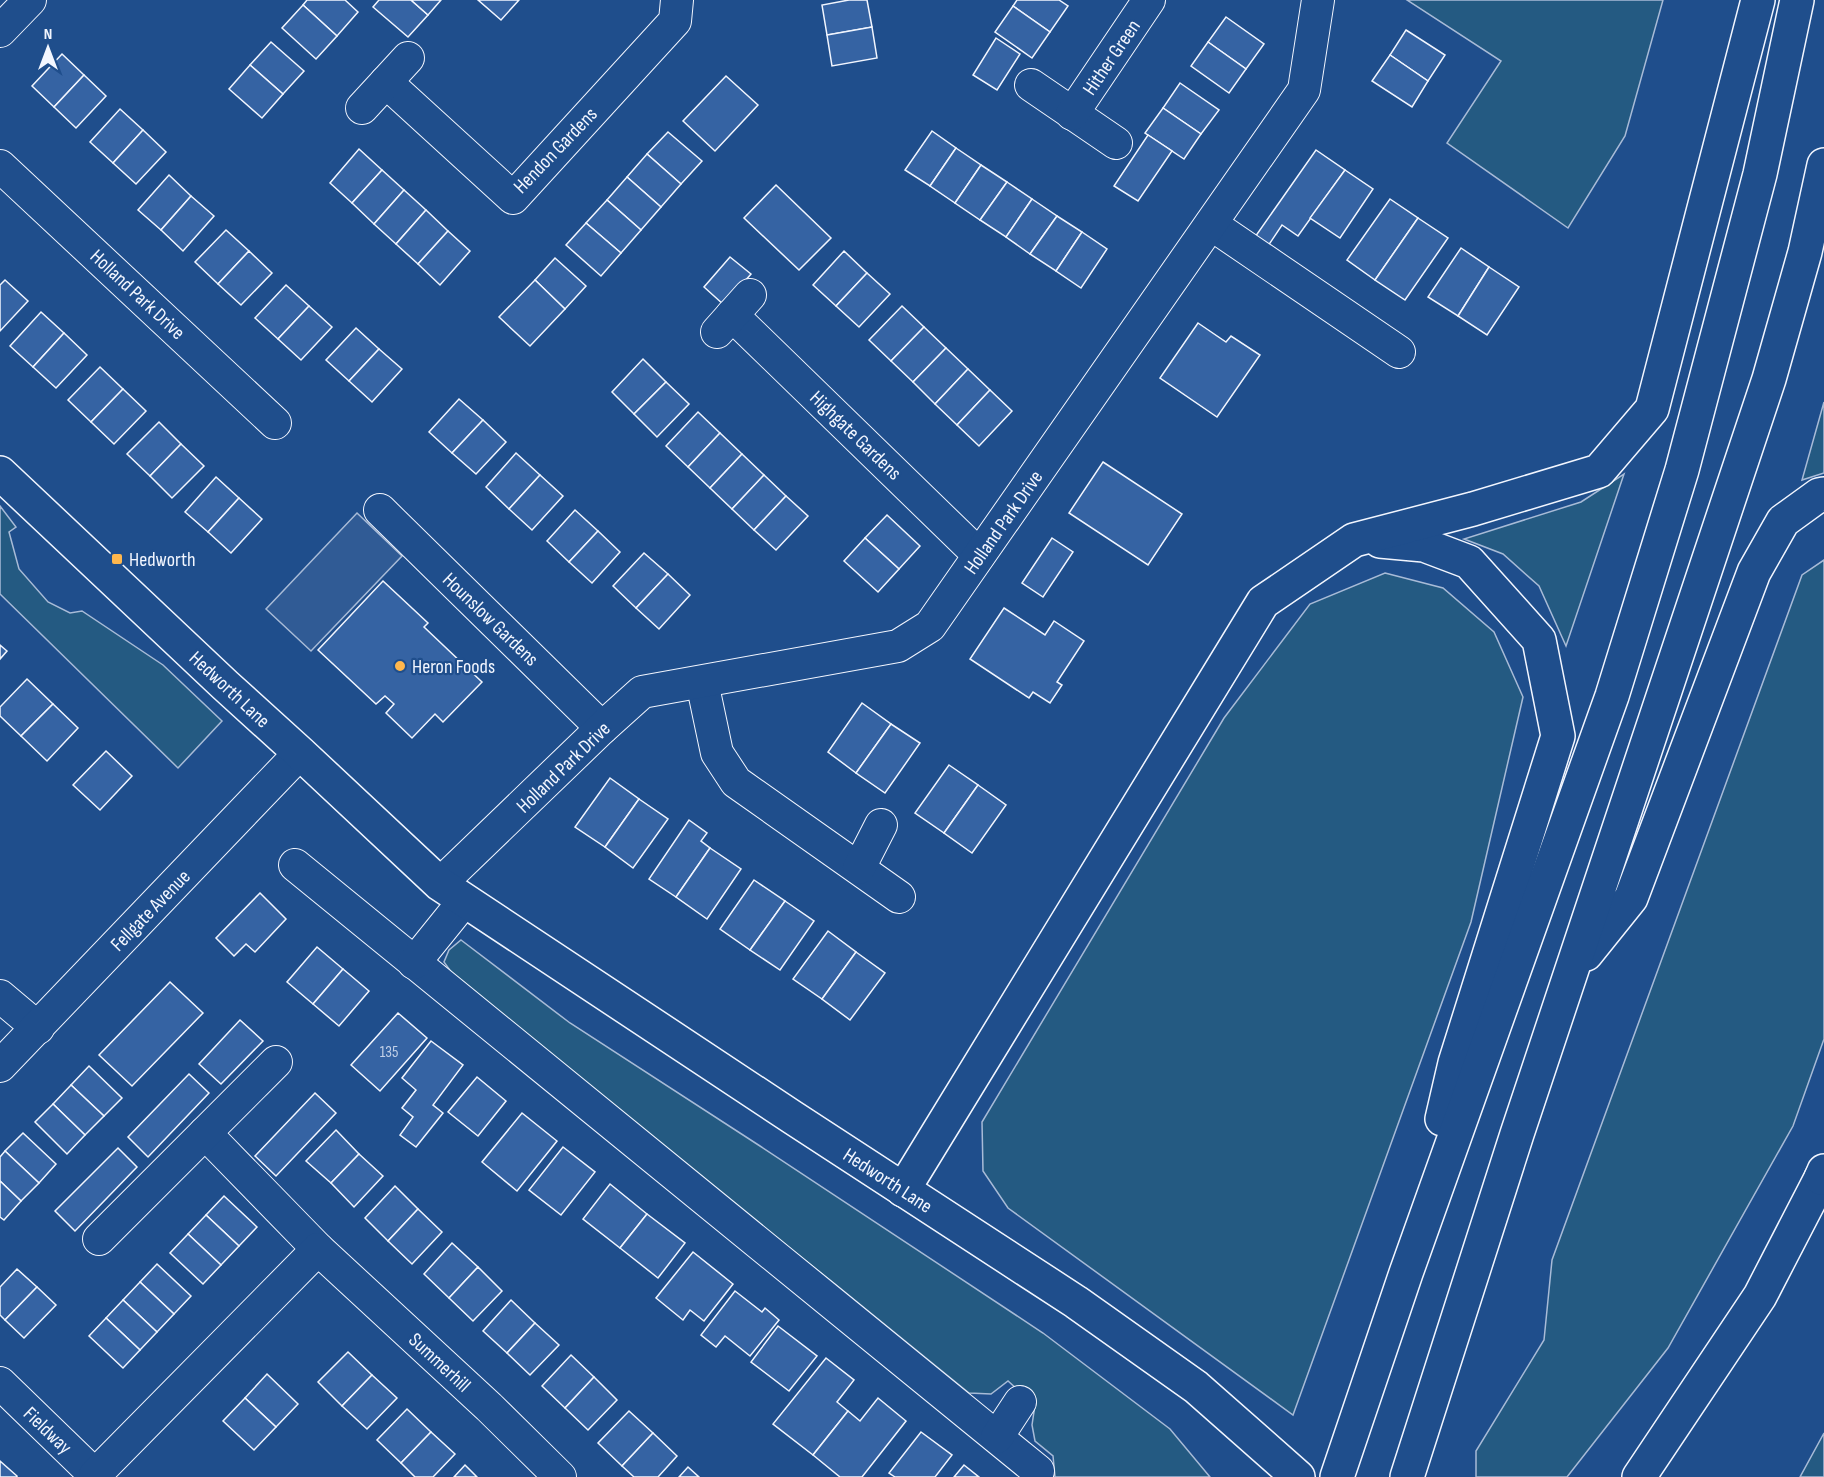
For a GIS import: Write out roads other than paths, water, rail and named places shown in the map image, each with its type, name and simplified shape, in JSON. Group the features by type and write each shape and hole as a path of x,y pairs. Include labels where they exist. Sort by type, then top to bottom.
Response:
{"main road":[{"path":"903,1190 1263,602 1354,540 1473,509 1599,471 1652,409 1758,0"},
{"path":"1336,1477 1406,1273 1612,696 1678,482 1760,174 1797,0"},
{"path":"1407,1477 1517,1134 1769,379 1805,252 1824,165"},
{"name":"Hedworth Lane","path":"0,473 225,685 452,893 1076,1302 1196,1387 1299,1477"},
{"path":"1572,971 1631,898 1754,572 1783,521 1819,495 1824,494"},
{"path":"1354,540 1424,545 1469,562 1539,640 1558,736 1455,1063 1406,1273"},
{"path":"1639,1477 1760,1296 1823,1176"}],"street":[{"path":"0,31 30,0"},
{"name":"Hendon Gardens","path":"386,82 513,198 675,21 677,0"},
{"name":"Hither Green","path":"1072,114 1149,0"},
{"name":"Holland Park Drive","path":"452,893 602,728 642,692 898,646 930,626 1304,90 1318,0"},
{"path":"363,108 408,58"},
{"name":"Hither Green","path":"1031,85 1116,143"},
{"name":"Holland Park Drive","path":"0,166 275,423"},
{"path":"1211,224 1399,352"},
{"name":"Highgate Gardens","path":"733,314 979,555"},
{"name":"Hounslow Gardens","path":"380,510 602,728"},
{"path":"702,682 717,753 736,782 899,897"},
{"name":"Fellgate Avenue","path":"0,1066 300,753"},
{"path":"859,868 881,825"},
{"path":"295,865 1038,1471"},
{"path":"414,963 452,893"},
{"path":"0,996 38,1028"},
{"path":"99,1239 276,1062"},
{"name":"Summerhill","path":"205,1133 318,1249 489,1407 560,1477"},
{"path":"96,1476 318,1249"},
{"name":"Fieldway","path":"0,1383 96,1476"},
{"path":"997,1437 1020,1402"}],"place":[{"name":"Hedworth","path":"117,559"},
{"name":"Heron Foods","path":"400,666"}]}
